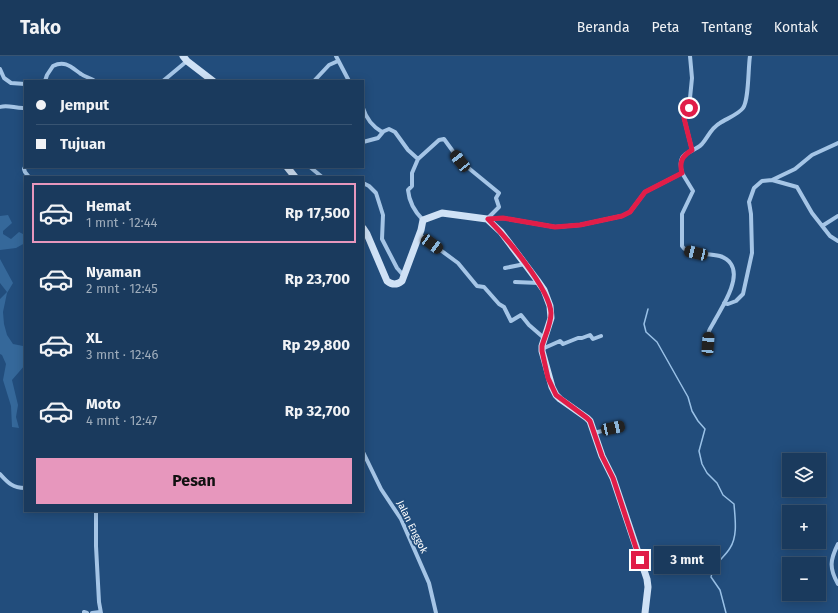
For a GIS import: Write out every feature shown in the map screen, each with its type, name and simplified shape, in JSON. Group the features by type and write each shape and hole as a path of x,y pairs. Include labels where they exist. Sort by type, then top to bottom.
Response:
{"main road":[{"path":"185,59 212,80"},
{"path":"288,168 294,176"},
{"path":"364,230 387,281 391,284 397,284 402,281 420,235 423,220 442,213 488,219 501,232 539,283 547,298 551,314 542,349 548,378 556,395 590,421 602,456 613,478 647,579 648,587 645,613"}],"street":[{"path":"336,56 348,80"},
{"path":"690,56 692,78 689,108 684,118 692,150"},
{"path":"708,344 709,331 734,280 733,267 730,262 720,256 687,251 682,246 682,214 693,191 682,173 680,166 683,157 692,150 697,149 716,125 743,109 748,88 748,67 750,56"},
{"path":"164,80 185,59"},
{"path":"315,80 329,65 338,61"},
{"path":"45,80 47,74 53,66 64,63 93,80"},
{"path":"0,70 4,78 11,83 24,84"},
{"path":"0,107 24,108"},
{"path":"364,110 368,120 383,132"},
{"path":"364,142 378,138 386,129 389,129 395,132 408,150 418,159"},
{"path":"423,220 412,205 408,194 408,190 412,186 412,173 418,159 439,140 444,139 460,161 499,193 496,198 499,207 488,219"},
{"path":"724,303 728,304 736,301 743,294 752,253 751,214 749,202 754,188 760,183 772,180 796,169 812,155 838,143"},
{"path":"311,168 321,176"},
{"path":"488,219 503,218 555,227 580,225 622,216 630,212 645,192 682,173"},
{"path":"772,180 797,187 812,213 830,236 838,241"},
{"path":"364,184 376,193 383,215 382,239 397,268 404,276"},
{"path":"822,226 838,216"},
{"path":"420,235 458,263 477,286 484,287 499,304 504,307 512,321 522,315 529,325 544,338"},
{"path":"505,268 525,264"},
{"path":"515,282 539,283"},
{"path":"542,349 560,341 563,344 590,335 593,339 601,336"},
{"path":"594,433 622,426"},
{"name":"Jalan Enggok","path":"364,454 382,489 402,519 429,583 436,613"},
{"path":"0,474 13,486 17,488 24,488"},
{"path":"92,613 101,612 96,546 96,512"},
{"path":"838,544 831,564 833,574 838,584"}],"shaded area":[{"path":"8,215 12,223 3,231 3,234 11,239 19,232 24,234 24,244 16,248 0,250 0,216"},
{"path":"0,259 13,283 7,293 3,312 7,335 13,344 23,346 24,344 24,366 12,380 18,405 16,417 19,428 12,427 11,406 3,380 6,364 2,355 0,354 0,299 7,292 0,283"}],"waterway":[{"path":"648,309 644,324 646,332 657,342 688,397 692,411 705,429 699,451 702,464 707,473 717,483 723,495 734,504 735,527 733,543 728,552 714,568 711,577 720,590 726,613"}],"route":[{"path":"640,560 613,478 602,456 590,421 556,395 548,378 542,346 551,314 550,306 544,290 501,232 488,219 503,218 555,227 580,225 627,214 632,210 642,194 648,189 682,173 680,166 683,157 692,150 685,127 684,118 689,108"}]}
